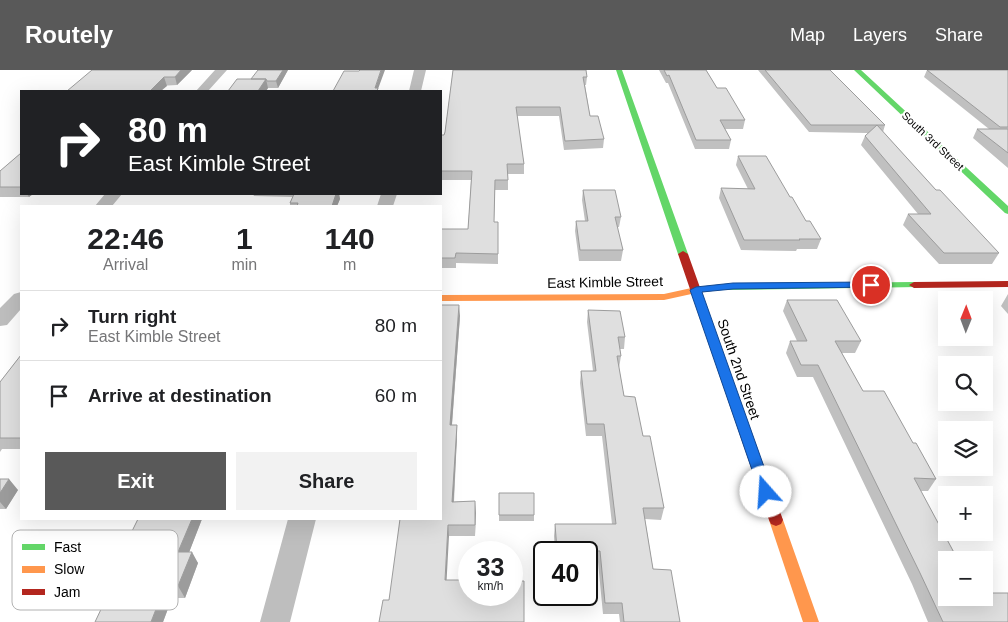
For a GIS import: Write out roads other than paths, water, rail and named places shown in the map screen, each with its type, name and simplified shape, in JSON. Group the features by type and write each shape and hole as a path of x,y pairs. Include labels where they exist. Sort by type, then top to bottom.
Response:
{"street":[{"path":"203,90 221,70"},
{"path":"414,90 420,70"},
{"name":"South 2nd Street","path":"620,70 811,622"},
{"name":"South 3rd Street","path":"857,70 1008,211"},
{"path":"104,205 113,195"},
{"name":"East Kimble Street","path":"442,298 664,297 696,290 733,286 1008,284"},
{"path":"0,320 15,300"},
{"path":"275,622 302,520"}]}
